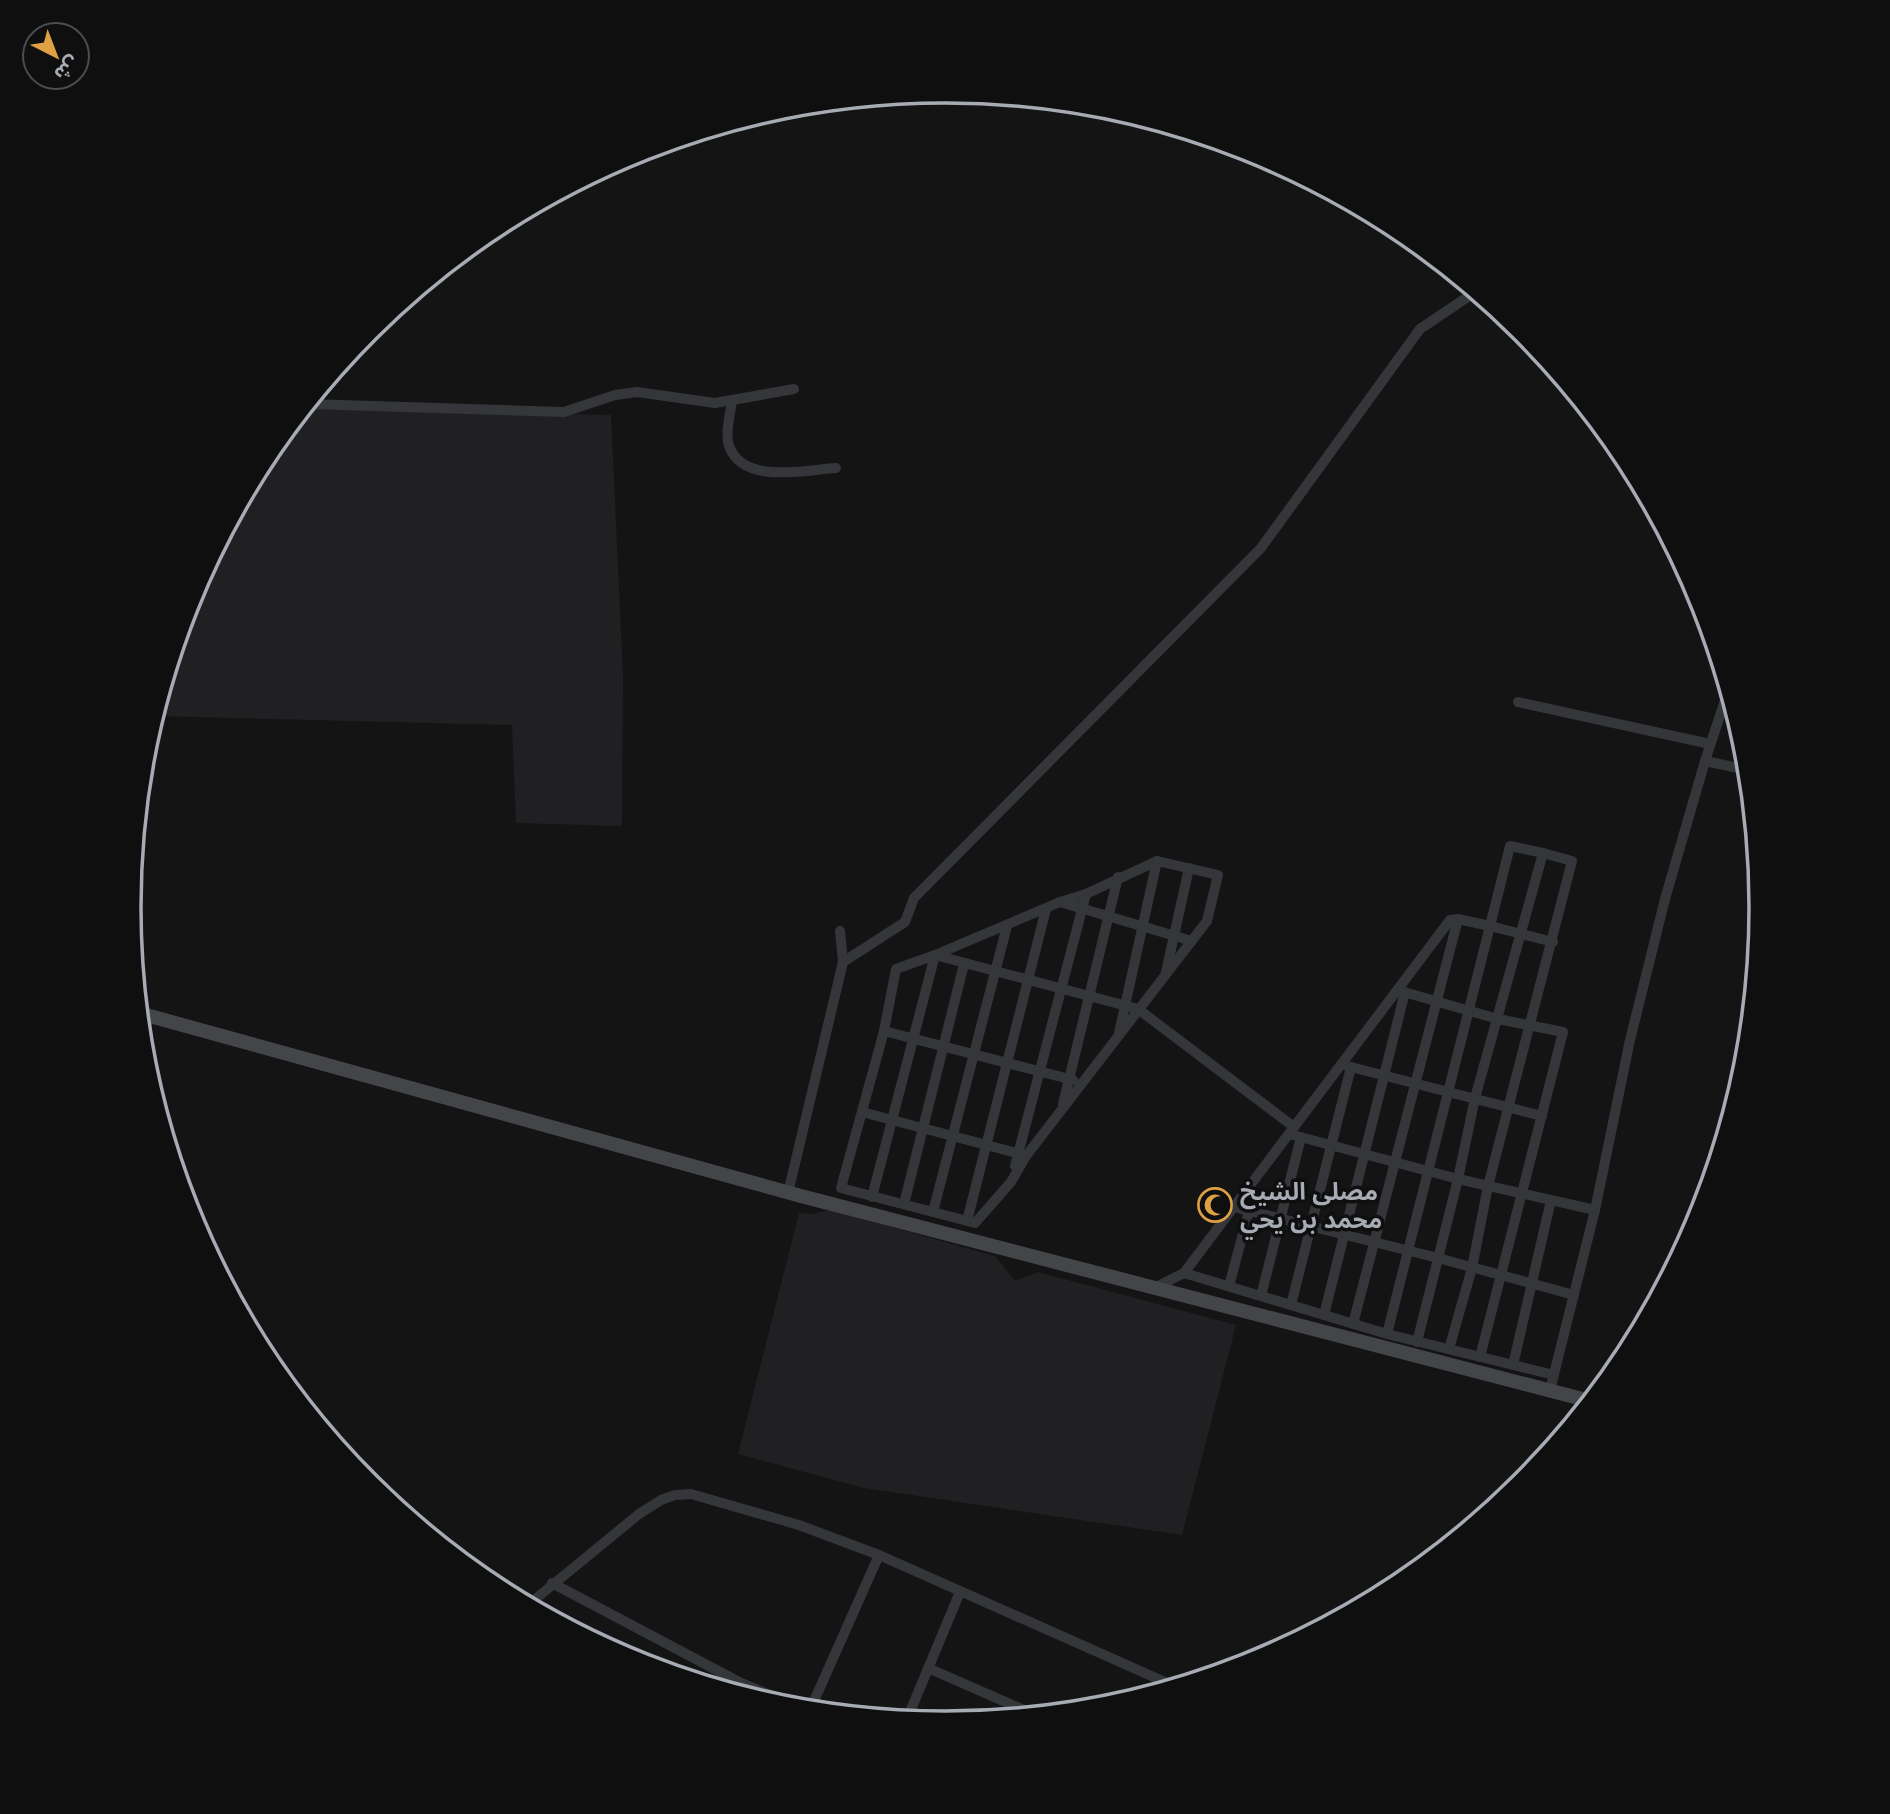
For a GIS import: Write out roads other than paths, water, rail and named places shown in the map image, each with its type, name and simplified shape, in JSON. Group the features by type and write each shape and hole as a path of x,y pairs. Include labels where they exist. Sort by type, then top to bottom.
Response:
{"street":[{"path":"843,962 905,922 914,898 1261,548 1420,329 1468,297"},
{"path":"318,404 564,412 615,395 637,392 715,403 794,389"},
{"path":"732,401 729,445 744,463 761,471 780,473 836,468"},
{"path":"1518,702 1710,744"},
{"path":"1550,1390 1595,1210 1630,1040 1665,899 1723,706"},
{"path":"1705,761 1736,767"},
{"path":"1387,1334 1510,845 1572,861 1488,1186 1472,1268 1449,1349"},
{"path":"1417,1342 1458,1179 1475,1098 1543,853"},
{"path":"1118,1036 1157,860"},
{"path":"1023,1155 1062,1110 1207,920 1218,875 1157,860 1086,894 1060,902 1007,926 896,969 884,1031 841,1188 975,1223 1011,1182 1023,1155 1040,1071 1086,894"},
{"path":"1165,975 1189,868"},
{"path":"1062,1110 1118,877"},
{"path":"1060,902 1192,940"},
{"path":"967,1221 1046,909"},
{"path":"1353,1324 1458,919"},
{"path":"1153,1288 1184,1273 1291,1130 1346,1066 1450,920 1458,919 1553,942"},
{"path":"933,1212 1007,926"},
{"path":"788,1193 843,962 840,931"},
{"path":"935,955 1138,1009 1301,1137 1458,1179 1595,1210"},
{"path":"872,1197 935,955"},
{"path":"904,1205 964,964"},
{"path":"1401,991 1498,1019 1563,1032 1480,1357"},
{"path":"1324,1315 1385,1075 1401,991"},
{"path":"149,1015 788,1193 1581,1399"},
{"path":"884,1031 1083,1082"},
{"path":"1346,1066 1542,1116"},
{"path":"1291,1305 1332,1145 1346,1066"},
{"path":"862,1112 1023,1155"},
{"path":"1261,1296 1301,1137"},
{"path":"1513,1365 1551,1200"},
{"path":"1234,1207 1574,1295"},
{"path":"1229,1286 1249,1211"},
{"path":"1184,1273 1387,1334 1554,1375"},
{"path":"535,1598 639,1514 661,1500 675,1495 691,1494 799,1525 879,1555 1161,1680"},
{"path":"812,1699 879,1555"},
{"path":"552,1583 724,1679"},
{"path":"911,1710 960,1592"},
{"path":"928,1668 1017,1707"}],"place":[{"name":"مصلى الشيخ محمد بن يحي","path":"1215,1205"}]}
